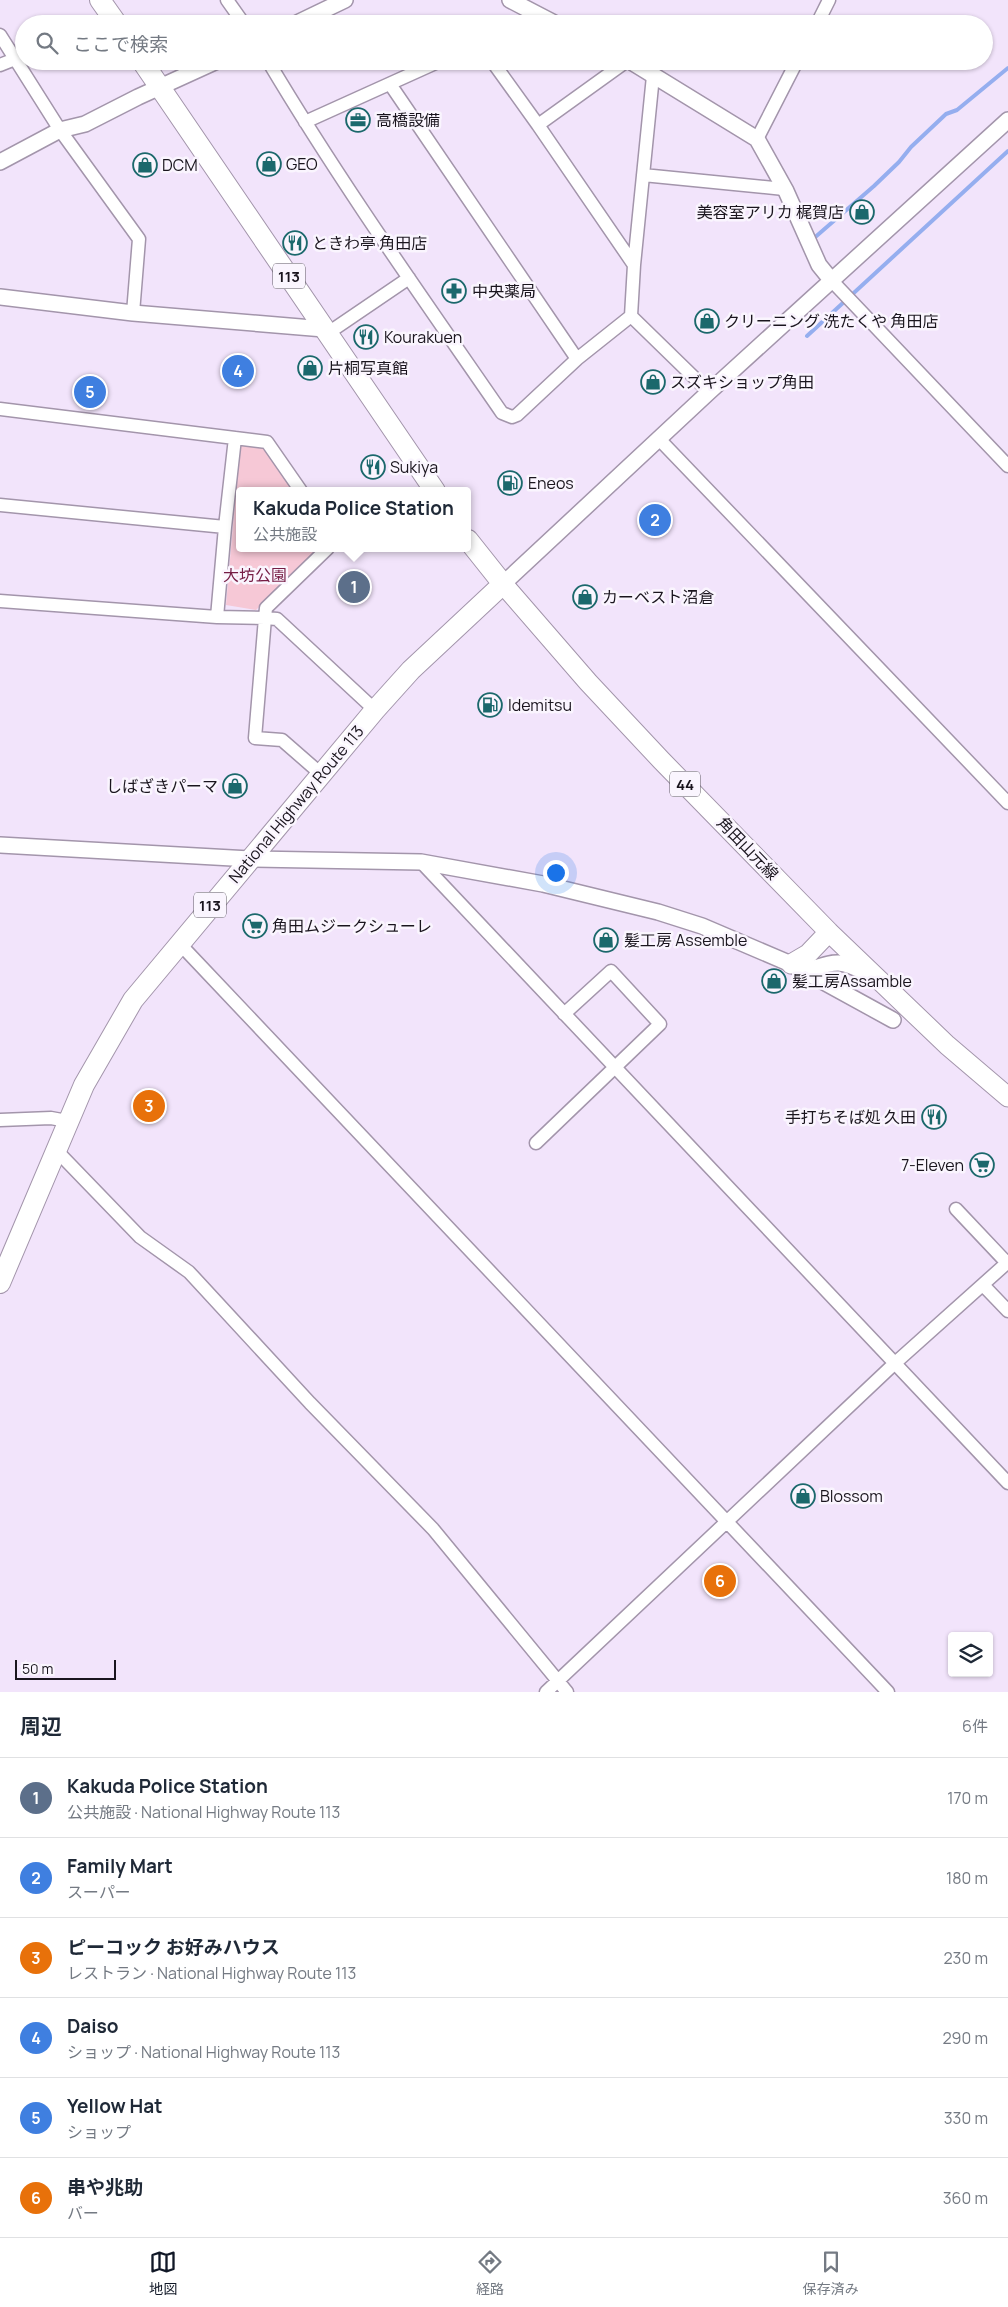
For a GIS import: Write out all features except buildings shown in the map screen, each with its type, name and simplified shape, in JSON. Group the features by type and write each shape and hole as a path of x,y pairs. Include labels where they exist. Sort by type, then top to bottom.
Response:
{"highway":[{"path":"100,0 111,15"},
{"name":"113","path":"148,70 432,487"},
{"path":"471,544 503,584"},
{"name":"National Highway Route 113","path":"0,1283 67,1121 84,1085 133,1000 375,710 411,670 503,584"}],"main road":[{"name":"角田山元線","path":"503,584 595,689 874,977 947,1045 1008,1097"},
{"path":"796,968 830,932"}],"street":[{"path":"227,0 238,15"},
{"path":"313,15 344,0"},
{"path":"510,0 539,15"},
{"path":"822,15 829,0"},
{"path":"0,35 15,59 0,65"},
{"path":"22,70 60,130 139,239 133,313"},
{"path":"0,162 60,130 86,124 197,70"},
{"path":"273,70 305,122 409,278 502,413 508,417 517,415 577,359 631,316 634,265 653,76"},
{"path":"305,122 420,70"},
{"path":"498,70 634,265"},
{"path":"538,125 615,70"},
{"path":"643,70 757,139 784,188 819,265 1008,466"},
{"path":"757,139 792,70"},
{"path":"390,84 577,359"},
{"path":"503,584 709,392 1008,120"},
{"path":"643,175 784,188"},
{"path":"0,297 133,313 334,329 409,278"},
{"path":"631,316 709,392"},
{"path":"0,409 267,442 298,487"},
{"path":"217,617 235,438"},
{"path":"659,439 1008,803"},
{"path":"0,506 225,527"},
{"path":"321,774 282,740 255,738 266,608 324,552"},
{"path":"0,601 217,617 277,619 375,710"},
{"path":"0,845 250,859 421,862 543,884 658,912 718,932 796,968 893,1020"},
{"path":"421,862 1008,1483"},
{"path":"179,943 888,1692"},
{"path":"796,968 841,962 874,977"},
{"path":"536,1143 660,1024 610,972 564,1014"},
{"path":"0,1120 51,1118 67,1121"},
{"path":"55,1150 140,1237 189,1272 304,1396 433,1529 567,1692"},
{"path":"546,1692 894,1364 1008,1262 956,1209"},
{"path":"983,1285 1008,1310"}],"green space":[{"name":"大坊公園","path":"240,445 263,448 290,487 236,487"},
{"name":"大坊公園","path":"236,491 236,552 315,552 256,610 226,605"}],"waterway":[{"path":"813,239 874,186 946,114 957,110 1008,68"},
{"path":"807,336 1008,151"}],"place":[{"name":"高橋設備","path":"358,120"},
{"name":"GEO","path":"269,164"},
{"name":"DCM","path":"145,165"},
{"name":"美容室アリカ 梶賀店","path":"862,212"},
{"name":"ときわ亭 角田店","path":"295,243"},
{"name":"中央薬局","path":"454,291"},
{"name":"クリーニング 洗たくや 角田店","path":"707,321"},
{"name":"Kourakuen","path":"366,337"},
{"name":"片桐写真館","path":"310,368"},
{"name":"Daiso","path":"238,371"},
{"name":"スズキショップ角田","path":"653,382"},
{"name":"Yellow Hat","path":"90,392"},
{"name":"Sukiya","path":"373,467"},
{"name":"Eneos","path":"510,483"},
{"name":"Family Mart","path":"655,520"},
{"name":"Kakuda Police Station","path":"354,587"},
{"name":"カーベスト沼倉","path":"585,597"},
{"name":"Idemitsu","path":"490,705"},
{"name":"しばざきパーマ","path":"235,786"},
{"name":"角田ムジークシューレ","path":"255,926"},
{"name":"髪工房 Assemble","path":"606,940"},
{"name":"髪工房Assamble","path":"774,981"},
{"name":"ピーコック お好みハウス","path":"149,1106"},
{"name":"手打ちそば処 久田","path":"934,1117"},
{"name":"7-Eleven","path":"982,1165"},
{"name":"Blossom","path":"803,1496"},
{"name":"串や兆助","path":"720,1581"}]}
